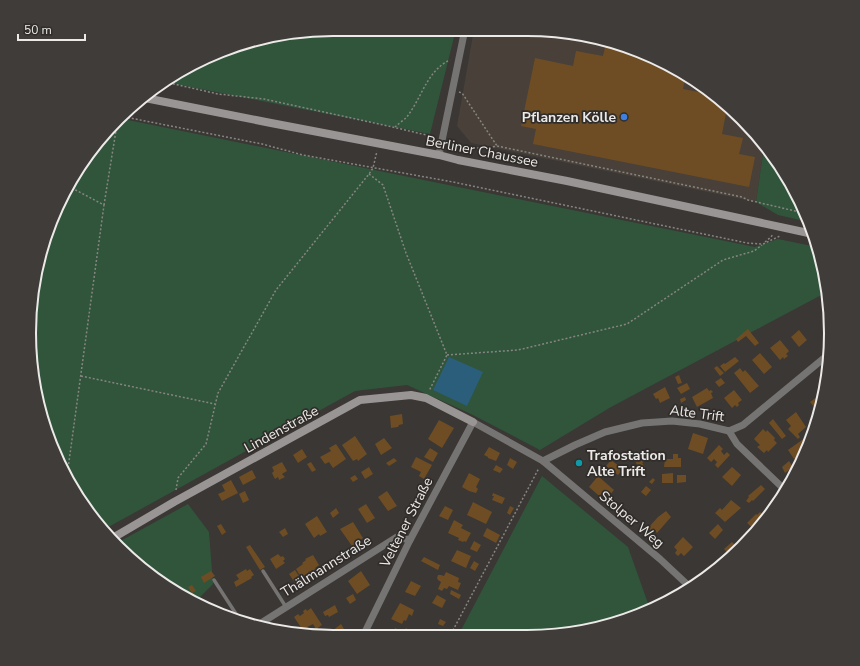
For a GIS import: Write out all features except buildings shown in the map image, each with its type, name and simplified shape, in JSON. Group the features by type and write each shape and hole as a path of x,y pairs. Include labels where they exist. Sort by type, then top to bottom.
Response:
{"main road":[{"name":"Berliner Chaussee","path":"150,99 439,155 806,232"},
{"name":"Lindenstraße","path":"117,536 174,502 360,400 411,395 426,398 473,422"}],"street":[{"path":"439,155 441,139 463,36"},
{"name":"Alte Trift","path":"543,461 575,444 605,432 642,423 672,422 700,424 729,431 743,425 822,360"},
{"name":"Stolper Weg","path":"473,422 543,461 660,559 686,584"},
{"name":"Veltener Straße","path":"366,630 410,540 473,422"},
{"path":"729,431 737,444 781,486"},
{"name":"Thälmannstraße","path":"263,622 397,537 410,540"}],"lane":[{"path":"263,572 286,607"},
{"path":"214,580 236,613"}],"path":[{"path":"394,127 408,116 430,77 446,62 459,56"},
{"path":"172,84 218,94 264,99 394,127 441,139 461,146 485,148 498,146 742,197 748,200 798,213"},
{"path":"452,90 462,93 498,146"},
{"path":"128,119 262,144 303,155 453,182 733,241 763,244 781,235"},
{"path":"68,467 104,205 117,130"},
{"path":"174,502 178,478 206,444 218,393 276,290 369,174 373,168 378,144"},
{"path":"369,174 383,185 406,252 447,355 426,398"},
{"path":"74,189 104,205"},
{"path":"447,355 518,350 627,324 724,260 754,251 771,237 776,226"},
{"path":"81,376 215,404"},
{"path":"453,630 543,461"}],"shaded area":[{"name":"Pflanzen Kölle","path":"473,36 546,37 604,46 641,59 676,76 708,97 737,123 763,152 756,202 471,143 457,126"}],"green space":[{"path":"333,36 454,36 430,134 172,83 219,59 256,46 275,42"},
{"path":"127,120 755,247 778,239 811,246 814,256 821,295 611,407 540,450 469,413 407,385 355,391 108,527 97,514 76,482 67,464 59,447 46,410 37,352 37,314 46,256 59,219 76,184 86,168 97,152"},
{"path":"763,152 784,185 801,220 778,215 756,202"},
{"path":"542,476 628,547 648,604 604,620 566,627 527,630 461,630"},
{"path":"188,504 209,532 213,584 199,598 184,590 152,569 121,541"}],"water":[{"path":"449,357 483,372 467,406 433,390"}],"place":[{"name":"Pflanzen Kölle","path":"624,117"},
{"name":"Trafostation Alte Trift","path":"579,463"}]}
